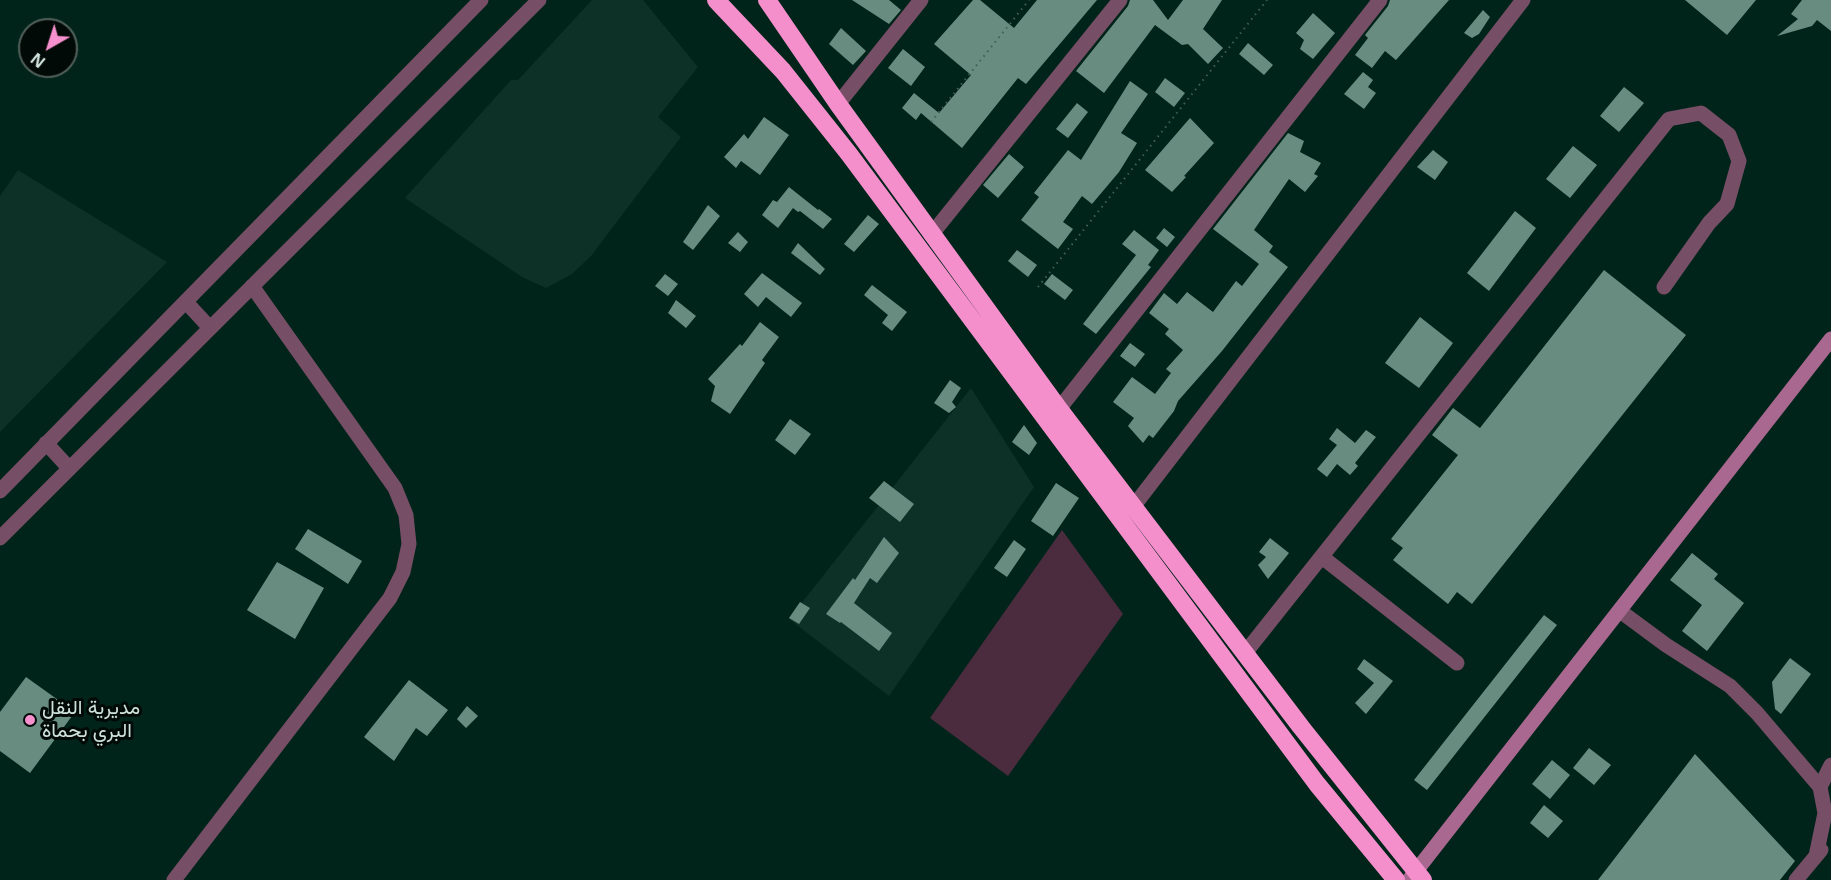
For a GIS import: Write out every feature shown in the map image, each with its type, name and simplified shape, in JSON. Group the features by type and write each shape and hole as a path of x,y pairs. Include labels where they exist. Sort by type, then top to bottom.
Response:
{"highway":[{"path":"716,0 783,71 849,154 1310,775 1396,880"},
{"path":"768,0 931,235 1059,409 1416,877"}],"street":[{"path":"0,490 481,0"},
{"path":"0,538 539,0"},
{"path":"838,104 921,0"},
{"path":"931,235 1120,0"},
{"path":"1059,409 1380,0"},
{"path":"1133,507 1523,0"},
{"path":"1245,654 1669,119 1701,113 1729,135 1739,161 1727,204 1709,223 1664,286"},
{"path":"174,880 390,598 403,572 409,544 406,515 395,488 252,286"},
{"path":"186,302 210,328"},
{"path":"1416,877 1831,339"},
{"path":"46,443 69,468"},
{"path":"1322,557 1457,663"},
{"path":"1620,611 1666,645 1730,686 1757,713 1820,787 1825,813 1816,856"},
{"path":"1820,787 1831,765"},
{"path":"1796,880 1831,839"}],"path":[{"path":"932,122 1029,0"},
{"path":"1038,287 1267,0"}],"shaded area":[{"path":"592,0 643,0 698,67 658,117 681,137 591,256 572,274 546,288 522,277 405,198 511,80 518,80"},
{"path":"18,170 167,262 0,432 0,196"},
{"path":"971,388 1034,487 889,696 789,619"},
{"path":"1062,530 1123,614 1008,776 930,718"}],"building":[{"path":"852,0 889,0 901,10 889,24"},
{"path":"973,0 980,0 1014,28 1037,0 1097,0 1026,84 1018,78 962,148 921,113 916,120 902,108 914,93 939,113 971,75 934,44"},
{"path":"1130,0 1153,0 1168,20 1183,0 1222,0 1203,29 1223,48 1208,64 1188,44 1182,45 1155,25 1104,93 1076,71 1128,6"},
{"path":"1390,0 1449,0 1396,60 1385,51 1372,68 1355,55 1368,38 1365,35 1388,6"},
{"path":"1685,0 1756,0 1727,35"},
{"path":"1802,0 1831,0 1831,31 1817,20 1812,26 1777,36 1798,19 1791,14"},
{"path":"1483,10 1490,17 1479,34 1472,38 1464,33"},
{"path":"1313,13 1335,33 1313,59 1300,49 1304,40 1296,33"},
{"path":"841,28 866,51 853,65 829,44"},
{"path":"1248,43 1273,65 1264,75 1239,54"},
{"path":"903,49 925,67 911,86 888,68"},
{"path":"1363,72 1373,80 1368,87 1376,93 1364,109 1344,94"},
{"path":"1165,78 1185,93 1174,107 1155,92"},
{"path":"1130,81 1148,94 1121,133 1137,143 1119,172 1092,204 1082,196 1063,222 1073,229 1058,249 1021,220 1039,197 1034,193 1068,150 1081,160"},
{"path":"1624,87 1644,103 1619,132 1600,116"},
{"path":"1077,103 1088,112 1068,138 1056,129"},
{"path":"764,117 789,135 760,175 741,161 736,168 724,157 744,134 748,139"},
{"path":"1190,118 1214,143 1172,192 1145,170"},
{"path":"1288,133 1304,141 1300,152 1321,163 1314,174 1318,176 1305,192 1289,179 1254,230 1273,246 1269,252 1288,267 1222,351 1178,401 1174,411 1153,438 1149,435 1143,443 1128,426 1134,418 1113,402 1132,377 1155,394 1171,373 1166,369 1183,350 1165,334 1169,329 1149,313 1164,293 1177,304 1187,292 1213,312 1236,281 1242,286 1259,264 1213,229"},
{"path":"1573,146 1597,165 1570,198 1546,179"},
{"path":"1433,150 1448,162 1435,180 1417,167"},
{"path":"1009,154 1024,167 998,198 983,185"},
{"path":"789,187 832,219 823,229 793,208 778,228 762,215 773,200 777,202"},
{"path":"708,205 720,216 693,250 683,242"},
{"path":"1515,211 1536,228 1489,291 1467,273"},
{"path":"868,215 879,224 854,252 844,244"},
{"path":"1164,228 1175,237 1167,247 1156,238"},
{"path":"1134,230 1159,250 1148,265 1151,267 1096,334 1083,324 1136,255 1122,244"},
{"path":"738,232 748,242 740,252 728,243"},
{"path":"798,243 825,269 820,275 791,253"},
{"path":"1017,250 1037,265 1028,277 1008,261"},
{"path":"1604,270 1686,335 1472,604 1457,592 1448,604 1393,560 1403,548 1391,539 1458,455 1432,435 1453,408 1480,428"},
{"path":"762,273 802,303 791,317 766,297 758,307 744,294"},
{"path":"665,274 678,284 668,296 655,286"},
{"path":"1052,274 1073,290 1065,300 1044,284"},
{"path":"872,285 907,312 892,331 882,323 888,315 864,295"},
{"path":"676,300 696,316 686,328 668,313"},
{"path":"1420,317 1453,343 1419,388 1385,363"},
{"path":"760,322 779,337 762,360 765,363 730,414 711,401 715,386 708,379 740,344 742,346"},
{"path":"1130,343 1145,354 1135,367 1120,356"},
{"path":"950,380 961,388 952,402 956,407 949,413 934,403"},
{"path":"790,419 811,434 795,455 775,440"},
{"path":"1024,425 1037,443 1029,455 1012,442"},
{"path":"1337,428 1355,443 1366,430 1376,437 1355,463 1358,466 1350,475 1337,464 1327,477 1317,469 1337,445 1329,439"},
{"path":"884,481 914,504 900,522 869,498"},
{"path":"1056,483 1079,498 1053,536 1031,521"},
{"path":"308,529 362,561 348,584 295,549"},
{"path":"884,537 899,553 877,583 870,578 854,603 892,633 879,651 841,622 826,614 853,578 855,580"},
{"path":"1270,538 1289,553 1268,579 1258,565 1266,557 1259,552"},
{"path":"1014,540 1026,549 1007,577 994,568"},
{"path":"1692,553 1718,574 1714,579 1744,603 1707,651 1682,631 1702,605 1670,580"},
{"path":"277,562 324,588 295,639 247,610"},
{"path":"800,602 810,608 799,624 789,618"},
{"path":"1544,615 1557,625 1427,790 1414,780"},
{"path":"1790,658 1811,674 1781,714 1775,709 1772,682"},
{"path":"1364,659 1393,681 1366,714 1355,703 1374,683 1357,669"},
{"path":"26,677 75,712 30,773 0,751 0,712"},
{"path":"409,680 448,710 427,736 416,728 394,761 364,737"},
{"path":"467,706 478,716 466,728 457,719"},
{"path":"1589,748 1611,765 1594,785 1573,768"},
{"path":"1695,754 1795,861 1780,880 1598,880"},
{"path":"1552,760 1570,775 1550,799 1532,784"},
{"path":"1544,805 1563,821 1548,838 1530,823"}],"place":[{"name":"مديرية النقل البري بحماة","path":"30,720"}]}
